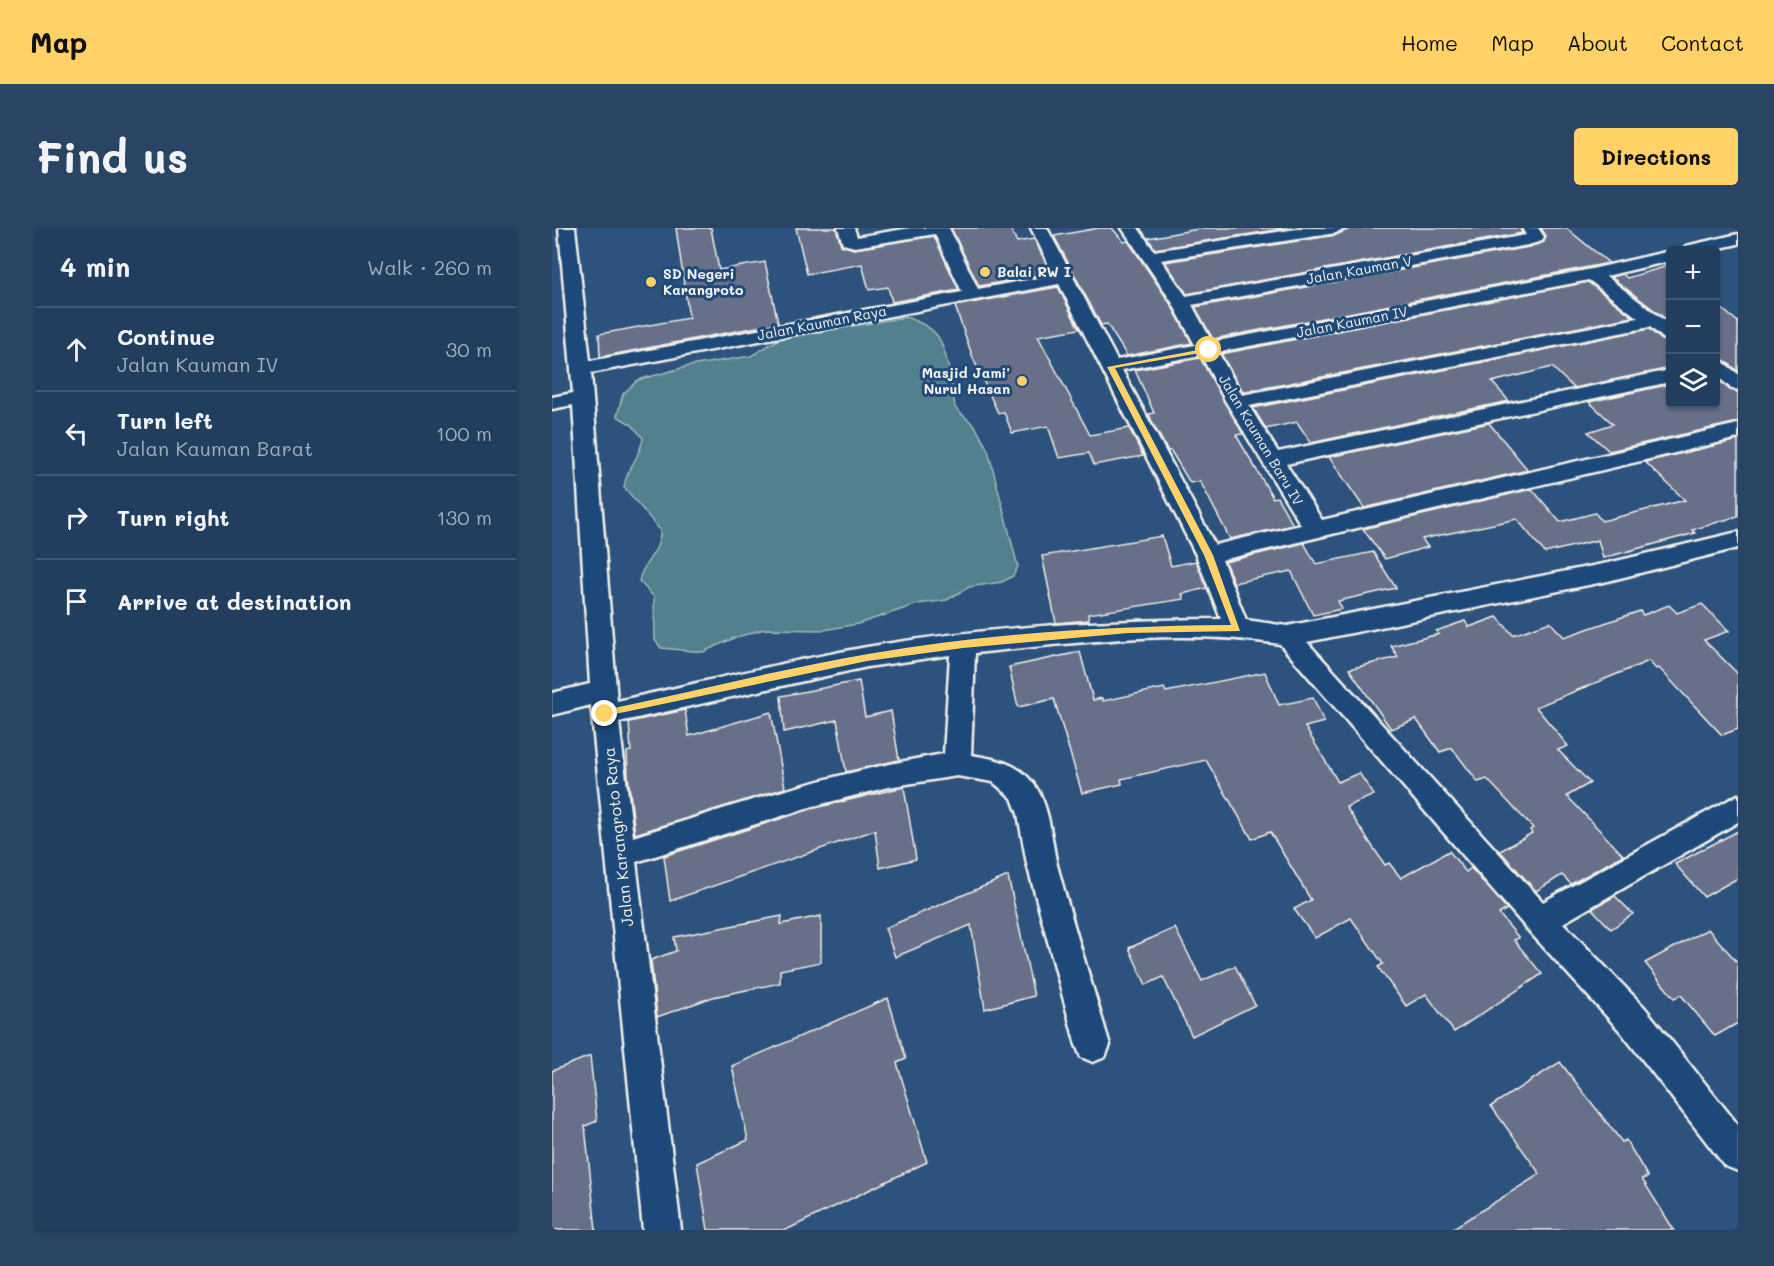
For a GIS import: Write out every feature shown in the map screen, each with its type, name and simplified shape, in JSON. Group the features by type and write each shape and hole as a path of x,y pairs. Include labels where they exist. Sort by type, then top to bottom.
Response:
{"street":[{"name":"Jalan Karangroto Raya","path":"567,228 581,369 604,702 662,1230"},
{"path":"849,235 941,228 972,294"},
{"path":"1039,228 1208,555 1237,628"},
{"name":"Jalan Kauman Baru IV","path":"1130,228 1181,302 1236,402 1316,530"},
{"path":"1148,257 1336,228"},
{"name":"Jalan Kauman V","path":"1181,302 1533,232"},
{"path":"1709,246 1738,239"},
{"name":"Jalan Kauman IV","path":"1110,367 1209,350 1666,257"},
{"path":"1592,274 1666,330"},
{"name":"Jalan Kauman Raya","path":"581,369 1064,278"},
{"path":"1236,402 1653,321"},
{"path":"1720,369 1738,384"},
{"path":"1273,460 1666,377"},
{"path":"552,403 582,397"},
{"path":"1208,555 1738,431"},
{"path":"552,704 604,702 867,657 1128,629 1237,628 1287,636 1608,572 1738,540"},
{"path":"1287,636 1539,920 1633,1020 1738,1153"},
{"path":"957,764 963,645"},
{"path":"620,854 810,795 888,774 957,764 1001,772 1023,791 1032,814 1042,864 1094,1045"},
{"path":"1539,920 1738,807"}],"green space":[{"path":"906,317 929,328 940,340 949,369 955,408 975,426 988,450 1018,567 1013,576 1002,582 969,587 947,600 918,604 858,624 824,630 764,629 734,638 703,652 661,648 655,640 654,597 639,581 658,544 660,530 624,487 643,438 632,425 617,416 623,394 638,380 689,366 751,356 779,339"}],"building":[{"path":"676,228 711,228 719,270 765,262 778,323 600,357 599,334 689,318"},
{"path":"796,228 836,228 841,245 854,249 934,236 959,290 892,302 888,287 869,290 862,264 807,274"},
{"path":"951,228 1010,228 1017,242 1034,239 1051,273 979,286"},
{"path":"1112,228 1124,242 1128,241 1170,303 1192,343 1127,356 1107,324 1101,325 1054,236"},
{"path":"1204,228 1288,228 1155,249 1148,238"},
{"path":"1352,228 1520,228 1522,233 1187,294 1165,262 1336,235"},
{"path":"1541,228 1566,228 1609,263 1213,339 1195,307 1529,247 1544,242 1546,236"},
{"path":"1666,266 1666,319 1611,277 1623,274 1627,278"},
{"path":"1588,282 1633,317 1243,392 1221,354"},
{"path":"1058,287 1079,329 1038,336 1090,435 1129,428 1143,456 1094,465 1089,453 1059,458 1048,426 1012,433 1004,412 998,413 973,358 955,306"},
{"path":"1720,307 1738,322 1738,371 1720,359"},
{"path":"1649,329 1666,341 1666,369 1574,388 1552,367 1492,382 1509,401 1311,443 1297,422 1266,429 1253,408"},
{"path":"1200,358 1243,434 1236,435 1273,498 1277,497 1293,525 1230,539 1200,481 1190,483 1171,451 1168,451 1153,424 1149,414 1154,413 1135,370"},
{"path":"1720,381 1730,390 1738,392 1738,422 1609,451 1588,432 1613,424 1589,402 1666,385 1666,408 1720,408"},
{"path":"1489,423 1528,470 1364,508 1329,457"},
{"path":"1738,440 1738,516 1692,530 1695,533 1603,558 1598,540 1545,553 1517,519 1422,539 1428,547 1385,559 1363,529 1532,489 1560,522 1595,513 1602,521 1685,500 1645,462"},
{"path":"1162,536 1171,566 1196,561 1207,588 1182,594 1184,599 1088,614 1089,620 1056,623 1042,556"},
{"path":"1304,543 1316,564 1373,552 1396,588 1338,601 1342,609 1313,615 1291,571 1234,583 1225,562"},
{"path":"1702,604 1729,631 1704,640 1738,674 1738,729 1722,735 1659,668 1656,669 1649,661 1536,707 1568,746 1558,750 1590,783 1567,796 1623,855 1571,884 1562,875 1536,891 1500,851 1532,833 1530,830 1533,828 1487,779 1478,782 1452,748 1440,752 1416,719 1391,729 1349,669 1398,657 1391,646 1439,634 1436,631 1465,621 1469,627 1497,617 1513,635 1550,622 1564,637 1640,611 1643,615 1669,605 1677,613"},
{"path":"1080,652 1093,700 1102,698 1103,701 1164,688 1166,692 1265,672 1279,705 1313,698 1324,722 1305,727 1338,782 1359,773 1374,795 1346,807 1385,865 1389,863 1401,878 1449,851 1466,872 1471,868 1507,909 1499,914 1519,938 1514,940 1542,974 1454,1032 1426,994 1406,1006 1378,967 1383,964 1351,918 1315,938 1294,909 1311,900 1270,832 1252,839 1206,760 1121,779 1122,784 1082,793 1054,699 1018,707 1009,667"},
{"path":"859,681 865,717 891,711 899,760 846,772 837,720 784,732 781,696"},
{"path":"685,710 689,736 771,712 785,788 635,834 628,776 627,752 631,751 629,722"},
{"path":"904,787 916,859 880,868 875,830 670,901 664,856 811,809"},
{"path":"1738,831 1738,878 1704,897 1675,864"},
{"path":"1008,876 1034,996 985,1009 971,925 895,957 885,928"},
{"path":"1615,896 1633,914 1611,929 1592,909"},
{"path":"782,916 781,924 821,916 821,962 780,970 780,983 713,997 657,1017 651,960 676,951 674,937"},
{"path":"1175,928 1202,981 1235,966 1255,1005 1192,1036 1163,977 1146,985 1129,948"},
{"path":"1708,929 1738,963 1738,1023 1715,1036 1681,995 1674,998 1645,963"},
{"path":"888,998 906,1059 897,1063 927,1162 786,1230 708,1230 697,1163 748,1140 732,1066"},
{"path":"590,1056 597,1121 585,1126 596,1230 552,1230 552,1071"},
{"path":"1560,1062 1622,1142 1626,1140 1648,1177 1642,1179 1674,1230 1450,1230 1540,1174 1491,1106"}],"place":[{"name":"Balai RW I","path":"985,272"},
{"name":"SD Negeri Karangroto","path":"651,282"},
{"name":"Masjid Jami' Nurul Hasan","path":"1022,381"}],"route":[{"path":"605,714 867,657 1128,629 1237,628 1208,555 1110,367 1209,350"}]}
